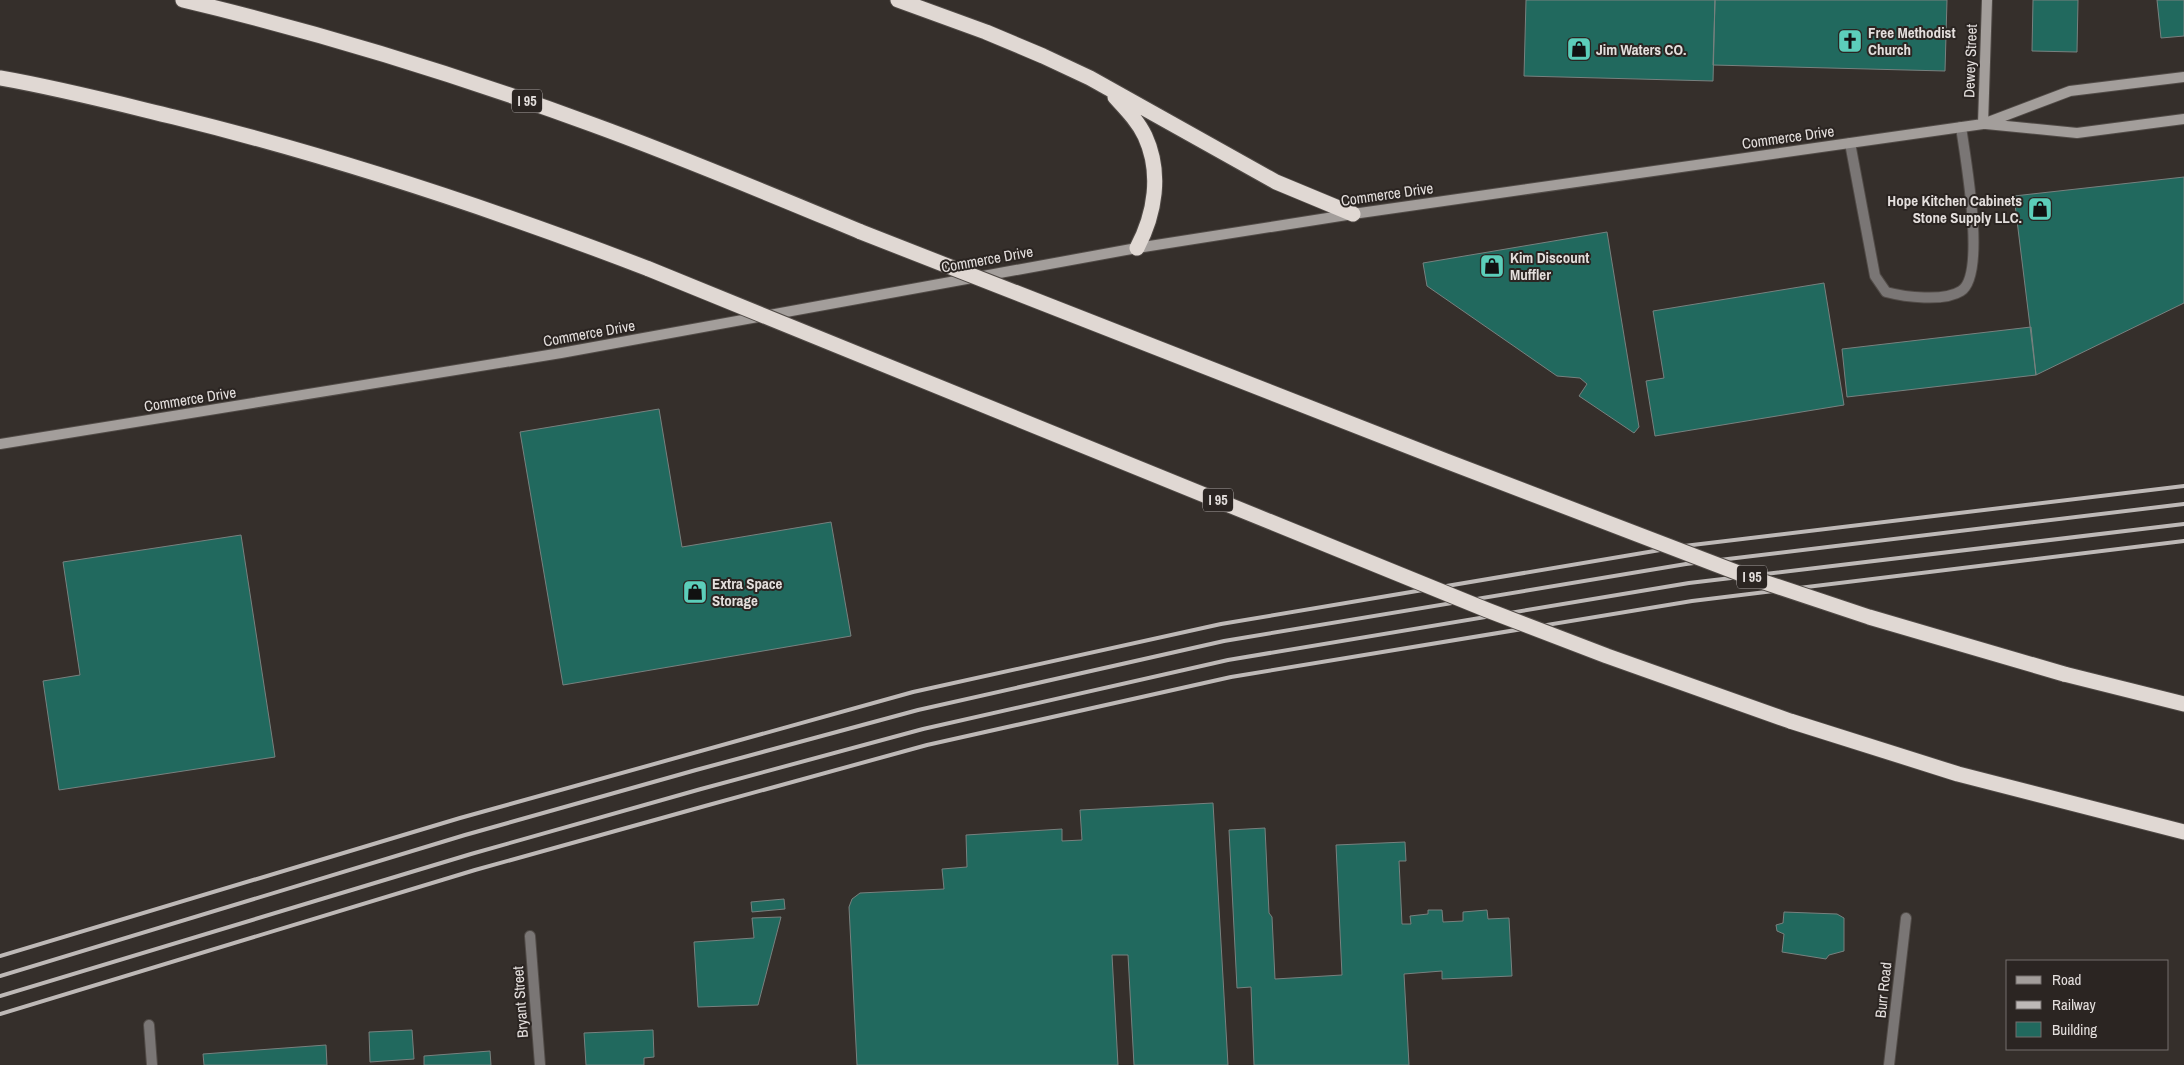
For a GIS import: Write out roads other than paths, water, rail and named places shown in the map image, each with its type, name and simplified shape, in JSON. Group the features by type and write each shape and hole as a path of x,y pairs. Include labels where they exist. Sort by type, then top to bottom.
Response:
{"highway":[{"name":"I 95","path":"183,0 246,15 345,43 478,84 592,124 704,167 861,232 1473,472 1740,573 1869,617 2064,674 2184,704"},
{"path":"898,0 986,32 1090,78 1259,173 1312,198 1353,214"},
{"name":"I 95","path":"0,78 117,103 232,131 350,164 458,199 649,269 1487,610 1606,656 1790,721 1958,774 2184,832"},
{"path":"1090,78 1115,96 1133,117 1145,137 1152,158 1155,182 1153,205 1147,229 1137,248"}],"main road":[{"name":"Dewey Street","path":"1983,124 1987,0"},
{"name":"Commerce Drive","path":"0,444 561,353 1137,248 1353,214 1983,124 2070,91 2184,77"},
{"name":"Commerce Drive","path":"1983,124 2077,134 2184,119"}],"street":[{"path":"1850,143 1875,276 1886,292 1904,297 1951,296 1963,291 1971,278 1975,246 1961,127"},
{"name":"Burr Road","path":"1890,1065 1906,918"},
{"name":"Bryant Street","path":"530,936 540,1065"},
{"path":"148,1025 152,1065"}],"railway":[{"path":"0,956 460,818 913,692 1221,624 1684,546 2184,486"},
{"path":"0,976 465,835 696,770 918,710 1224,641 1686,564 2184,504"},
{"path":"0,996 471,854 701,789 923,729 1228,660 1689,583 2184,524"},
{"path":"0,1014 475,870 927,745 1231,677 1692,601 2184,541"}],"place":[{"name":"Free Methodist Church","path":"1850,41"},
{"name":"Jim Waters CO.","path":"1579,49"},
{"name":"Hope Kitchen Cabinets Stone Supply LLC.","path":"2040,209"},
{"name":"Kim Discount Muffler","path":"1492,266"},
{"name":"Extra Space Storage","path":"695,592"}]}
